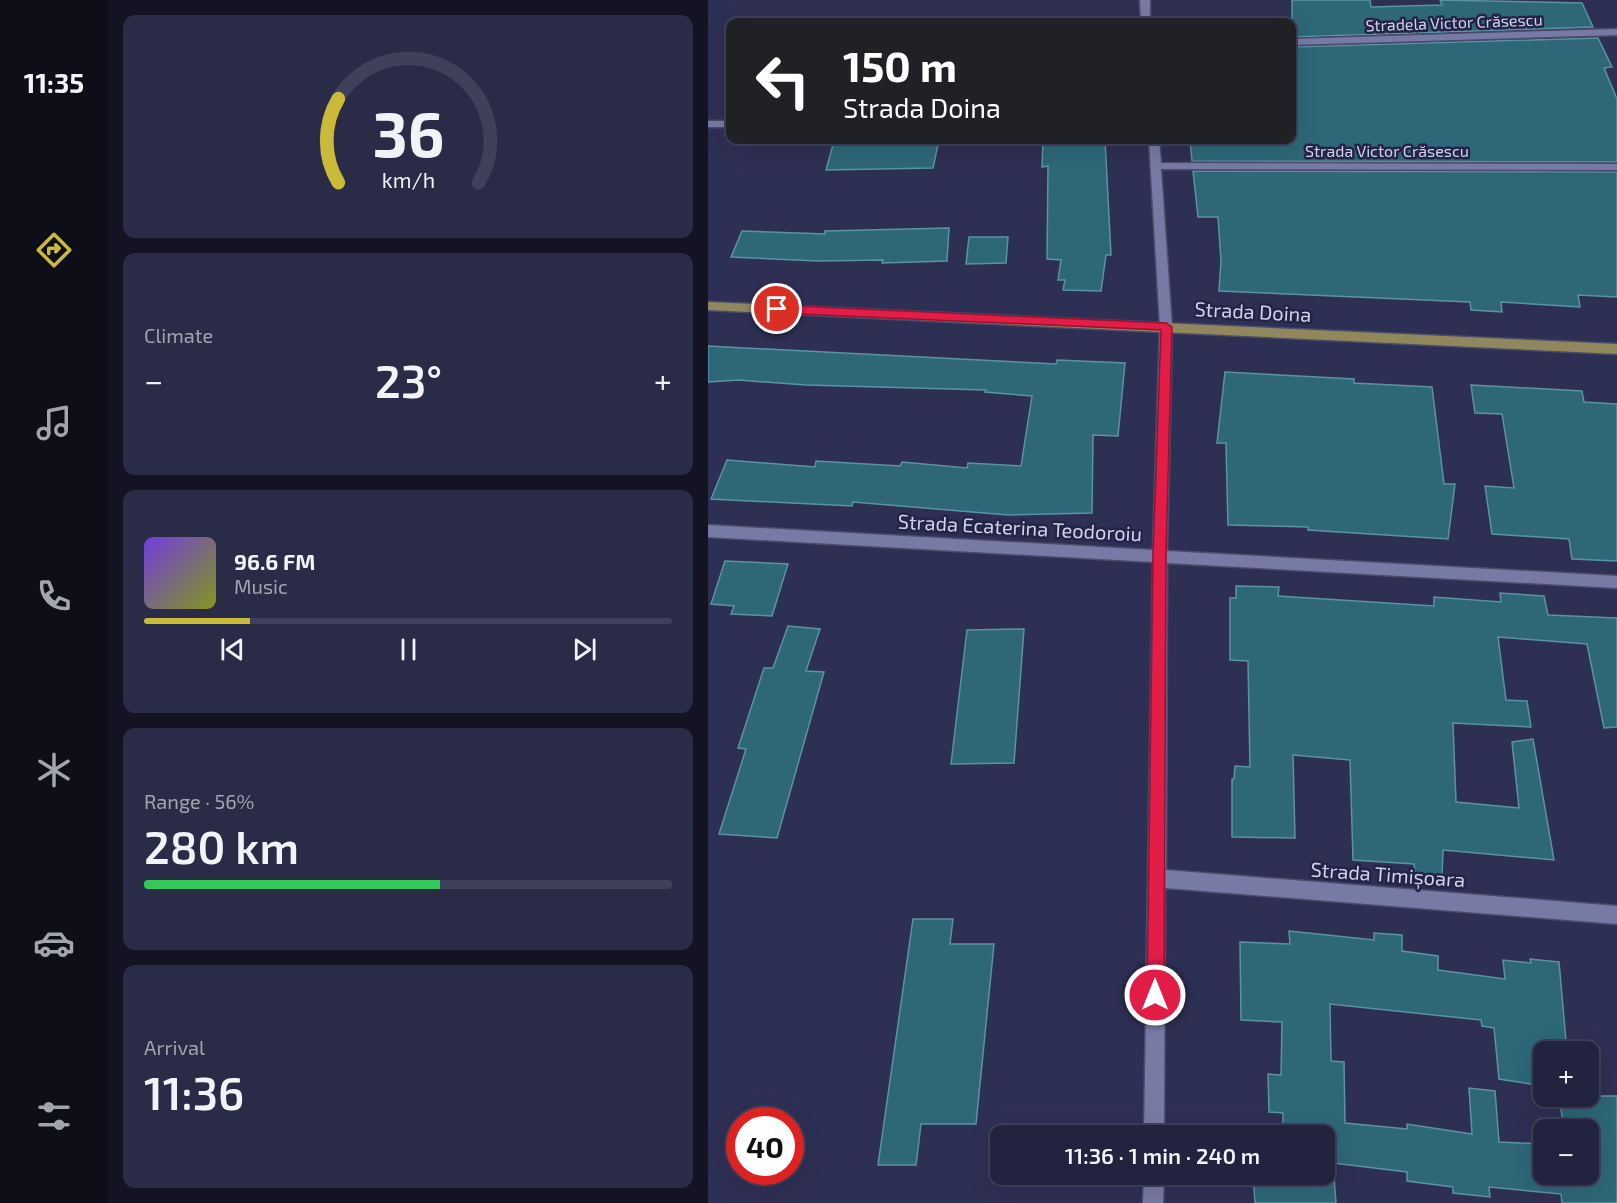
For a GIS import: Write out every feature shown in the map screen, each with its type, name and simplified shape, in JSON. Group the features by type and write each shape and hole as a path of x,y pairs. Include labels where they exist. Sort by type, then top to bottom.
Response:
{"main road":[{"name":"Strada Doina","path":"708,306 1617,349"}],"street":[{"path":"1145,0 1146,18"},
{"name":"Stradela Victor Crăsescu","path":"1296,42 1617,32"},
{"path":"708,124 726,124"},
{"path":"1154,144 1166,327 1160,555 1154,1125"},
{"name":"Strada Victor Crăsescu","path":"1156,166 1617,167"},
{"name":"Strada Ecaterina Teodoroiu","path":"708,531 1617,582"},
{"name":"Strada Timișoara","path":"1156,878 1617,915"},
{"path":"1154,1185 1154,1203"}],"building":[{"path":"1370,0 1371,7 1442,5 1440,0 1582,3 1593,27 1296,37 1296,18 1292,18 1292,1"},
{"path":"1598,38 1612,67 1604,68 1617,99 1617,162 1192,161 1190,144 1296,144 1296,47"},
{"path":"833,144 938,144 933,168 826,170"},
{"path":"1043,144 1105,144 1111,255 1106,255 1101,291 1063,290 1065,280 1058,280 1061,260 1047,259 1048,166 1042,167"},
{"path":"1193,171 1617,172 1617,297 1578,295 1580,307 1501,302 1502,312 1471,310 1470,302 1219,291 1221,261 1218,217 1198,217"},
{"path":"949,228 947,261 882,263 883,260 818,261 731,257 742,231 825,234 825,231"},
{"path":"969,237 1008,237 1006,263 966,264"},
{"path":"708,346 1056,364 1057,360 1125,363 1118,436 1093,435 1092,513 1008,515 853,502 852,506 711,499 727,460 815,467 816,461 900,466 902,462 967,468 968,463 1021,466 1032,396 985,392 986,390 806,385 738,380 708,382"},
{"path":"1225,372 1354,379 1354,383 1432,387 1444,484 1455,484 1448,539 1308,530 1308,527 1228,525 1226,443 1217,443"},
{"path":"1471,385 1582,391 1584,402 1617,404 1617,561 1572,559 1569,539 1492,534 1485,486 1514,488 1502,414 1475,413"},
{"path":"725,561 788,564 772,616 731,614 734,606 711,604"},
{"path":"1236,586 1279,587 1278,596 1434,606 1434,597 1501,602 1500,593 1544,596 1548,615 1617,618 1617,727 1604,728 1587,644 1498,637 1506,700 1527,701 1531,727 1453,723 1456,802 1519,808 1512,742 1533,739 1554,860 1443,850 1442,876 1415,873 1414,864 1353,860 1350,760 1293,755 1295,838 1232,837 1232,779 1234,779 1235,766 1250,767 1248,661 1230,660 1230,598 1236,598"},
{"path":"788,626 820,629 806,671 824,672 777,838 719,834 746,749 738,748 764,668 773,668"},
{"path":"1024,629 1014,763 951,764 967,630"},
{"path":"913,919 953,919 950,944 994,944 976,1124 921,1124 916,1165 878,1165"},
{"path":"1289,931 1374,940 1374,933 1402,935 1402,951 1438,956 1438,970 1505,979 1503,960 1531,963 1530,959 1559,962 1566,1041 1533,1041 1533,1084 1499,1079 1494,1028 1482,1026 1481,1020 1330,1004 1331,1061 1344,1062 1345,1123 1407,1129 1407,1124 1472,1134 1469,1088 1495,1091 1499,1142 1533,1144 1533,1185 1599,1185 1599,1119 1562,1119 1561,1107 1599,1107 1599,1096 1617,1096 1617,1203 1562,1203 1561,1194 1489,1187 1490,1197 1453,1193 1453,1187 1407,1181 1407,1172 1335,1163 1335,1125 1283,1125 1283,1113 1269,1112 1268,1074 1281,1075 1282,1022 1241,1020 1240,942 1290,944"},
{"path":"1254,1185 1335,1185 1336,1203 1255,1203"}],"route":[{"path":"777,309 1166,327 1160,555 1155,995"}]}
